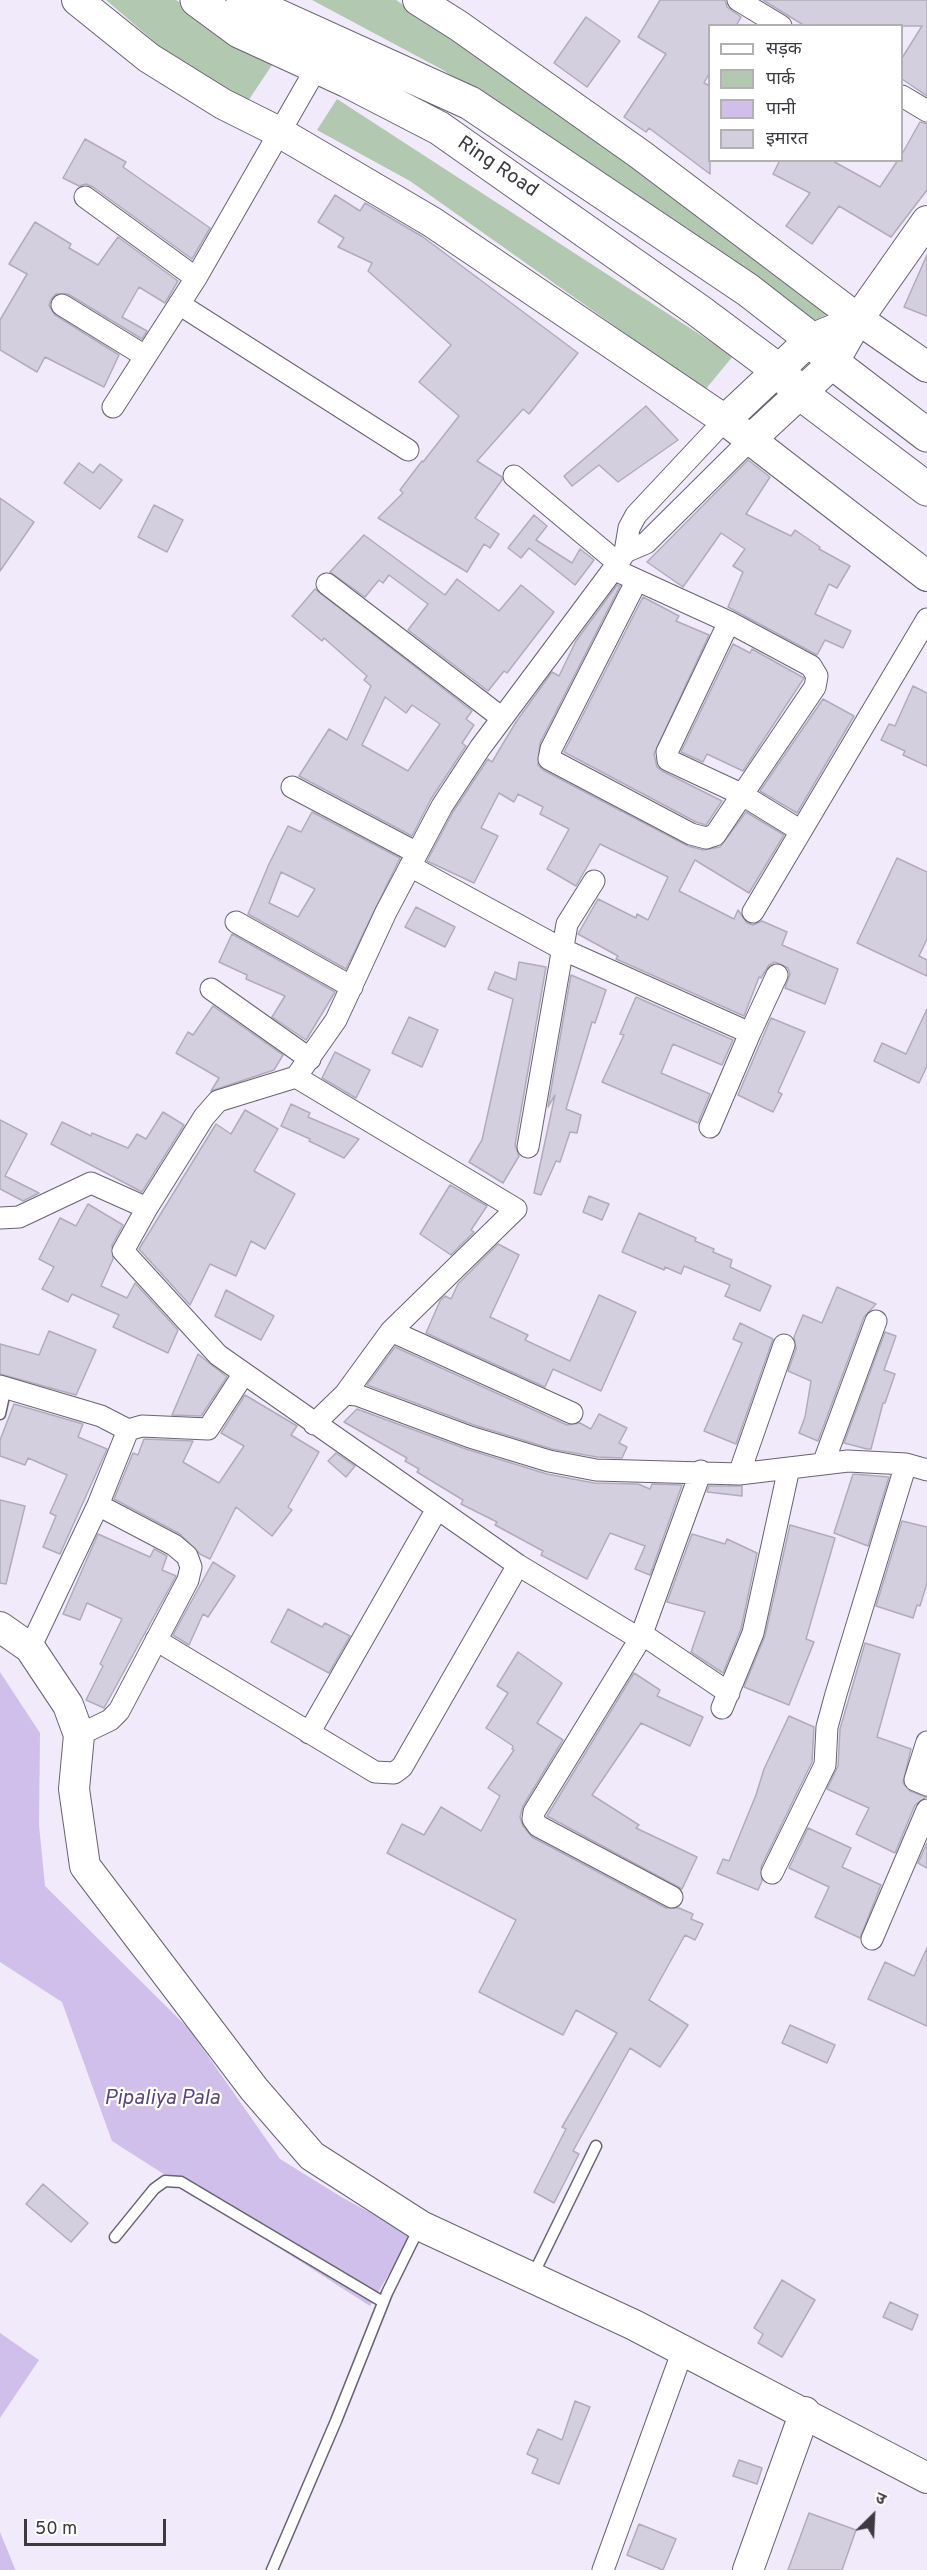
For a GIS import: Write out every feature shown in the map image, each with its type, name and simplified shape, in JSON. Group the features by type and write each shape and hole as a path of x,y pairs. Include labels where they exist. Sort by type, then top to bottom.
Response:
{"highway":[{"name":"Ring Road","path":"197,0 239,31 439,128 606,245 778,370 800,393"},
{"name":"Ring Road","path":"243,0 470,103 748,291 811,339 833,363"},
{"path":"833,363 927,435"},
{"path":"800,393 927,489"}],"street":[{"path":"77,0 149,58 223,104 279,132 432,222 725,420 927,576"},
{"path":"418,0 459,26 641,155 858,319 927,367"},
{"path":"738,0 778,24"},
{"path":"113,407 196,278 317,67"},
{"path":"903,97 927,111"},
{"path":"85,197 196,278"},
{"path":"618,561 646,543 674,512 833,363 858,319 927,221"},
{"path":"179,304 408,450"},
{"path":"62,305 145,356"},
{"path":"789,1468 753,1632 726,1701 641,1636 518,1565 243,1375 218,1355 123,1251 204,1117 218,1101 296,1077 310,1059 336,1020 442,806 502,718 618,561 636,515 725,420 811,339 858,319"},
{"path":"514,476 618,561 637,580 729,622 811,666 817,676 815,687 714,835 706,838 691,834 549,759 551,749 637,580"},
{"path":"327,584 502,718"},
{"path":"753,912 927,619"},
{"path":"729,622 667,752 668,760 741,794 801,831"},
{"path":"292,787 564,950 750,1033"},
{"path":"528,1147 567,924 594,880"},
{"path":"236,922 352,987"},
{"path":"710,1126 777,975"},
{"path":"211,989 310,1059"},
{"path":"296,1077 516,1209 391,1331 345,1394 314,1424"},
{"path":"0,1218 19,1217 92,1183 147,1208"},
{"path":"823,1464 876,1321"},
{"path":"391,1331 572,1413"},
{"path":"739,1474 784,1345"},
{"path":"3,1386 101,1416 128,1430 142,1426 208,1429 243,1375"},
{"path":"345,1394 357,1395 470,1437 549,1461 596,1470 701,1471 739,1474 848,1461 906,1464 927,1470"},
{"path":"30,1648 98,1505 128,1430"},
{"path":"772,1873 825,1765 830,1716 906,1464"},
{"path":"672,1897 538,1826 533,1819 534,1812 641,1636 701,1471"},
{"path":"80,1735 110,1720 119,1711 188,1580 191,1567 187,1556 174,1545 98,1505"},
{"path":"309,1732 437,1509"},
{"path":"156,1640 375,1772 394,1773 402,1767 518,1565"},
{"path":"0,1627 30,1648 68,1705 80,1735 74,1789 86,1866 254,2089 312,2156 421,2226 683,2350 926,2474"},
{"path":"927,1742 915,1780 927,1785"},
{"path":"872,1939 927,1810"},
{"path":"603,2570 683,2350"},
{"path":"748,2570 805,2412"}],"lane":[{"path":"0,1414 3,1386"},
{"path":"532,2278 596,2146"},
{"path":"115,2237 154,2189 165,2181 181,2182 385,2297"},
{"path":"272,2570 385,2297 421,2226"}],"green space":[{"path":"106,0 176,0 274,62 246,104 170,55"},
{"path":"312,0 396,0 617,152 830,313 810,323 443,70"},
{"path":"337,99 733,356 705,390 410,181 317,130"}],"water":[{"name":"Pipaliya Pala","path":"0,1672 40,1733 39,1825 45,1886 189,2029 280,2159 343,2198 412,2235 370,2306 112,2141 62,2002 0,1962"},
{"path":"0,2333 39,2360 0,2418"},
{"path":"0,2532 15,2569 16,2570 0,2570"}],"building":[{"path":"660,0 725,0 727,7 741,17 737,24 708,24 708,76 704,83 708,85 710,174 649,128 646,132 624,117 666,54 638,37"},
{"path":"763,0 927,0 927,96 903,80 903,56 922,26 802,24"},
{"path":"586,17 620,41 587,87 554,63"},
{"path":"920,122 927,124 927,190 891,237 839,206 812,244 786,226 810,193 773,174 779,162 835,162 880,187 897,162 903,162 903,152"},
{"path":"85,139 126,162 123,167 210,228 192,259 93,187 86,184 79,186 63,178"},
{"path":"335,195 360,211 365,203 423,237 578,353 529,414 523,409 477,461 502,477 475,518 499,534 490,548 484,544 467,572 378,518 403,493 400,490 459,416 419,382 451,345 368,271 372,263 338,247 344,238 318,222"},
{"path":"35,222 71,244 69,248 98,265 118,237 178,281 165,303 139,287 122,317 147,331 142,339 68,294 56,294 52,298 49,305 55,315 119,355 104,387 45,357 37,372 0,350 0,320 27,274 9,264"},
{"path":"927,255 927,316 904,307"},
{"path":"646,406 678,440 618,482 599,465 572,486 564,476"},
{"path":"748,460 770,477 746,514 791,536 795,530 820,547 819,549 850,566 837,588 829,584 815,614 851,631 843,648 825,640 817,655 728,607 743,572 733,566 745,549 721,533 683,587 647,562"},
{"path":"79,463 93,473 100,464 122,480 100,509 64,483"},
{"path":"0,498 34,522 0,571"},
{"path":"154,505 183,520 167,552 138,537"},
{"path":"534,515 547,526 536,540 572,563 580,549 594,560 575,585 529,548 521,558 508,548"},
{"path":"364,535 445,595 457,579 499,611 521,585 554,612 507,673 504,671 488,691 408,630 428,604 389,575 383,583 379,580 365,597 330,572"},
{"path":"617,585 620,586 540,743 538,765 543,770 688,846 703,850 720,847 746,812 784,835 749,893 695,860 679,891 734,919 738,910 747,923 753,925 762,921 787,932 782,945 838,969 825,1004 785,988 790,974 788,968 775,962 769,965 761,978 759,977 744,1016 616,959 618,956 578,934 598,899 636,918 637,914 648,920 668,877 600,844 576,886 547,869 569,829 540,814 543,807 518,794 514,802 499,793 481,828 498,836 474,883 427,861 453,812 488,759 492,762 516,722 552,672 559,676 576,641"},
{"path":"315,589 472,711 466,719 474,725 462,743 466,746 431,799 412,836 299,776 329,729 347,740 371,686 364,680 367,676 324,638 322,641 292,616","holes":["385,697 406,713 412,705 440,724 408,771 362,745"]},
{"path":"643,597 679,616 676,621 709,635 654,754 657,767 662,771 722,801 706,825 696,822 564,752"},
{"path":"733,644 750,653 752,649 804,678 743,771 707,754 703,762 681,752"},
{"path":"913,686 927,693 927,766 903,755 905,751 881,740 889,724 895,726"},
{"path":"823,699 854,716 797,813 760,791"},
{"path":"312,812 400,858 346,969 248,914 288,826 301,832","holes":["281,872 315,889 298,917 269,903"]},
{"path":"897,858 927,872 927,939 919,956 927,960 927,976 857,943"},
{"path":"416,907 455,927 445,947 405,927"},
{"path":"232,934 335,992 306,1040 272,1017 285,996 246,979 247,975 219,962"},
{"path":"519,962 546,967 515,1145 519,1156 503,1183 469,1162 482,1140 513,999 488,989 495,972 516,980"},
{"path":"571,975 606,990 595,1023 592,1022 566,1109 581,1115 577,1133 570,1132 560,1162 556,1161 541,1195 534,1193 555,1095 548,1107"},
{"path":"636,997 733,1040 722,1065 673,1044 661,1073 710,1094 698,1123 602,1082 624,1035 620,1034"},
{"path":"213,1006 283,1055 274,1070 211,1091 219,1078 176,1053 188,1032 193,1035"},
{"path":"927,1009 927,1066 919,1083 874,1061 882,1043 906,1054"},
{"path":"409,1017 438,1030 422,1067 392,1053"},
{"path":"771,1018 805,1032 778,1092 782,1094 773,1112 738,1095"},
{"path":"335,1052 370,1070 356,1098 322,1078"},
{"path":"291,1104 310,1113 308,1117 359,1139 344,1158 309,1141 310,1139 281,1126"},
{"path":"245,1110 278,1129 254,1171 295,1194 265,1249 251,1241 236,1276 210,1264 190,1305 139,1249 216,1124 231,1134"},
{"path":"163,1112 184,1125 142,1192 51,1144 62,1122 91,1136 92,1133 128,1148 137,1134 146,1139"},
{"path":"0,1120 27,1134 5,1176 39,1193 23,1201 0,1189"},
{"path":"450,1185 487,1206 471,1230 474,1232 451,1255 420,1234"},
{"path":"589,1196 609,1204 602,1220 583,1212"},
{"path":"88,1204 123,1225 112,1245 113,1259 101,1286 127,1298 135,1283 178,1330 168,1353 113,1327 119,1315 72,1294 68,1302 42,1289 54,1267 39,1259 60,1218 76,1226"},
{"path":"639,1213 696,1238 695,1241 714,1249 713,1252 732,1260 730,1267 771,1286 760,1311 725,1296 730,1285 684,1266 681,1274 665,1267 664,1270 622,1252"},
{"path":"498,1244 519,1255 490,1317 528,1335 525,1340 570,1361 599,1295 636,1312 601,1391 553,1369 545,1387 426,1333 440,1301 445,1296 451,1299 458,1284"},
{"path":"837,1287 876,1304 864,1317 818,1441 799,1433 805,1417 811,1381 788,1371 796,1349 794,1337 803,1315 822,1323"},
{"path":"226,1290 274,1316 261,1340 215,1316"},
{"path":"740,1323 773,1339 736,1444 704,1431 742,1343 733,1339"},
{"path":"49,1331 96,1350 76,1395 0,1374 0,1344 39,1355"},
{"path":"885,1332 896,1336 884,1370 895,1374 885,1403 883,1403 871,1449 867,1449 844,1443"},
{"path":"395,1347 567,1425 580,1423 591,1429 599,1414 627,1428 619,1443 627,1447 622,1458 597,1457 552,1449 474,1425 367,1385"},
{"path":"198,1354 227,1377 201,1416 172,1415"},
{"path":"245,1395 297,1426 291,1435 319,1452 288,1507 292,1510 272,1536 236,1507 210,1559 200,1554 180,1534 114,1499 133,1453 138,1455 144,1439 193,1441 183,1462 219,1483 244,1446 221,1433"},
{"path":"14,1404 83,1424 78,1437 107,1449 60,1554 43,1547 56,1516 50,1513 67,1475 28,1458 25,1465 0,1456 0,1440"},
{"path":"357,1409 466,1449 547,1474 594,1483 638,1484 650,1489 652,1484 682,1485 650,1575 635,1569 645,1546 610,1533 587,1579 541,1555 543,1551 495,1525 497,1522 461,1504 463,1500 417,1472 419,1469 405,1461 407,1458 344,1422"},
{"path":"336,1453 355,1466 346,1477 328,1461"},
{"path":"853,1474 889,1477 868,1546 834,1533"},
{"path":"709,1486 742,1486 742,1496 707,1492"},
{"path":"0,1500 25,1506 6,1584 0,1583"},
{"path":"902,1521 927,1527 927,1583 920,1606 917,1605 913,1618 876,1606"},
{"path":"790,1525 835,1538 806,1639 814,1642 789,1705 744,1687 765,1636"},
{"path":"98,1534 150,1557 154,1549 167,1556 162,1570 176,1576 104,1708 86,1700 103,1666 100,1664 122,1619 87,1603 80,1620 63,1614"},
{"path":"692,1534 725,1544 727,1539 757,1553 741,1629 723,1673 691,1652 705,1612 667,1602"},
{"path":"213,1562 235,1576 208,1617 203,1614 189,1645 173,1635"},
{"path":"288,1609 322,1627 325,1623 350,1636 329,1673 271,1642"},
{"path":"865,1643 900,1654 877,1737 911,1749 903,1783 910,1791 926,1797 915,1805 895,1853 856,1834 869,1808 827,1789 838,1766 840,1729"},
{"path":"518,1652 562,1683 537,1723 563,1740 523,1806 520,1817 523,1826 532,1837 666,1908 679,1908 693,1914 691,1919 703,1924 695,1940 685,1935 649,2000 688,2025 660,2067 630,2048 573,2151 579,2154 554,2203 534,2192 566,2129 562,2127 617,2033 576,2010 563,2035 479,1992 516,1920 387,1853 402,1824 424,1835 441,1807 481,1831 500,1796 488,1788 514,1750 513,1746 486,1728 508,1693 497,1686"},
{"path":"634,1673 660,1690 657,1696 703,1717 690,1746 641,1723 592,1795 639,1825 636,1828 697,1857 682,1889 547,1816"},
{"path":"789,1716 814,1727 812,1762 761,1867 762,1881 758,1890 717,1873 723,1859 729,1861 764,1769"},
{"path":"808,1828 851,1848 842,1867 881,1885 860,1938 815,1917 829,1887 789,1868"},
{"path":"927,1843 927,1868 918,1863"},
{"path":"927,1948 927,2026 868,1999 885,1962 914,1976"},
{"path":"790,2025 835,2045 827,2063 782,2043"},
{"path":"43,2184 88,2223 71,2242 26,2204"},
{"path":"782,2280 815,2300 782,2357 758,2343 763,2334 754,2328"},
{"path":"890,2302 918,2315 912,2330 883,2317"},
{"path":"575,2401 590,2407 559,2484 532,2473 538,2459 527,2454 538,2429 562,2440"},
{"path":"739,2460 762,2468 757,2484 733,2476"},
{"path":"809,2513 856,2530 842,2570 788,2570"},
{"path":"639,2524 676,2539 663,2570 627,2555"}]}
